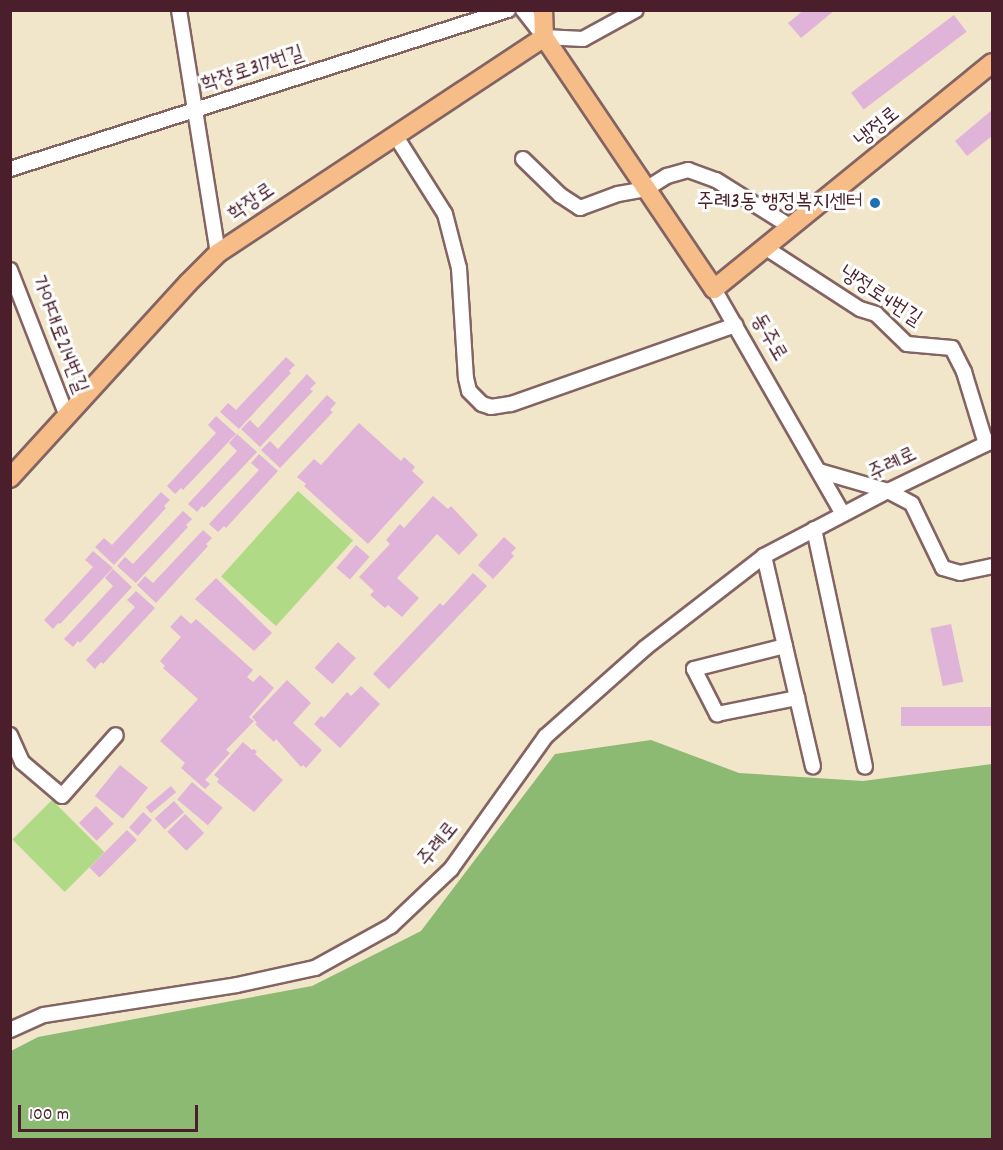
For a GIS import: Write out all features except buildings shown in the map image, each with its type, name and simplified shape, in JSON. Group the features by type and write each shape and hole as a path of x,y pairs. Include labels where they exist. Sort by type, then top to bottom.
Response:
{"main road":[{"path":"543,10 544,37"},
{"name":"학장로","path":"10,478 218,253 544,37"},
{"name":"동주로","path":"544,37 714,289"},
{"name":"냉정로","path":"714,289 993,63"}],"street":[{"path":"179,10 218,253"},
{"name":"학장로317번길","path":"10,169 508,10"},
{"path":"523,10 544,37 583,39 636,10"},
{"path":"395,135 446,214 459,268 466,378 469,391 483,405 491,407 511,404 735,325"},
{"path":"523,159 560,195 580,208 618,194 646,189 667,176 688,170 716,180 791,227"},
{"name":"냉정로4번길","path":"766,248 860,309 876,314 907,344 952,348 964,372 989,443"},
{"name":"가야대로214번길","path":"10,270 67,416"},
{"name":"동주로","path":"714,289 843,514"},
{"name":"주례로","path":"10,1029 44,1015 237,985 315,968 391,926 451,869 546,736 645,648 764,556 888,491 989,443"},
{"path":"819,471 888,491 912,504 943,568 960,573 993,566"},
{"path":"814,529 865,767"},
{"path":"764,556 813,765"},
{"path":"785,646 694,669 717,714 797,698"},
{"path":"10,735 22,762 62,796 116,735"}],"green space":[{"path":"298,491 353,541 276,626 221,576"},
{"path":"651,740 739,773 863,781 992,764 992,1139 11,1139 11,1051 38,1037 312,986 421,931 555,754"},
{"path":"52,800 104,852 65,892 12,840"}],"place":[{"name":"주례3동 행정복지센터","path":"875,203"}]}
